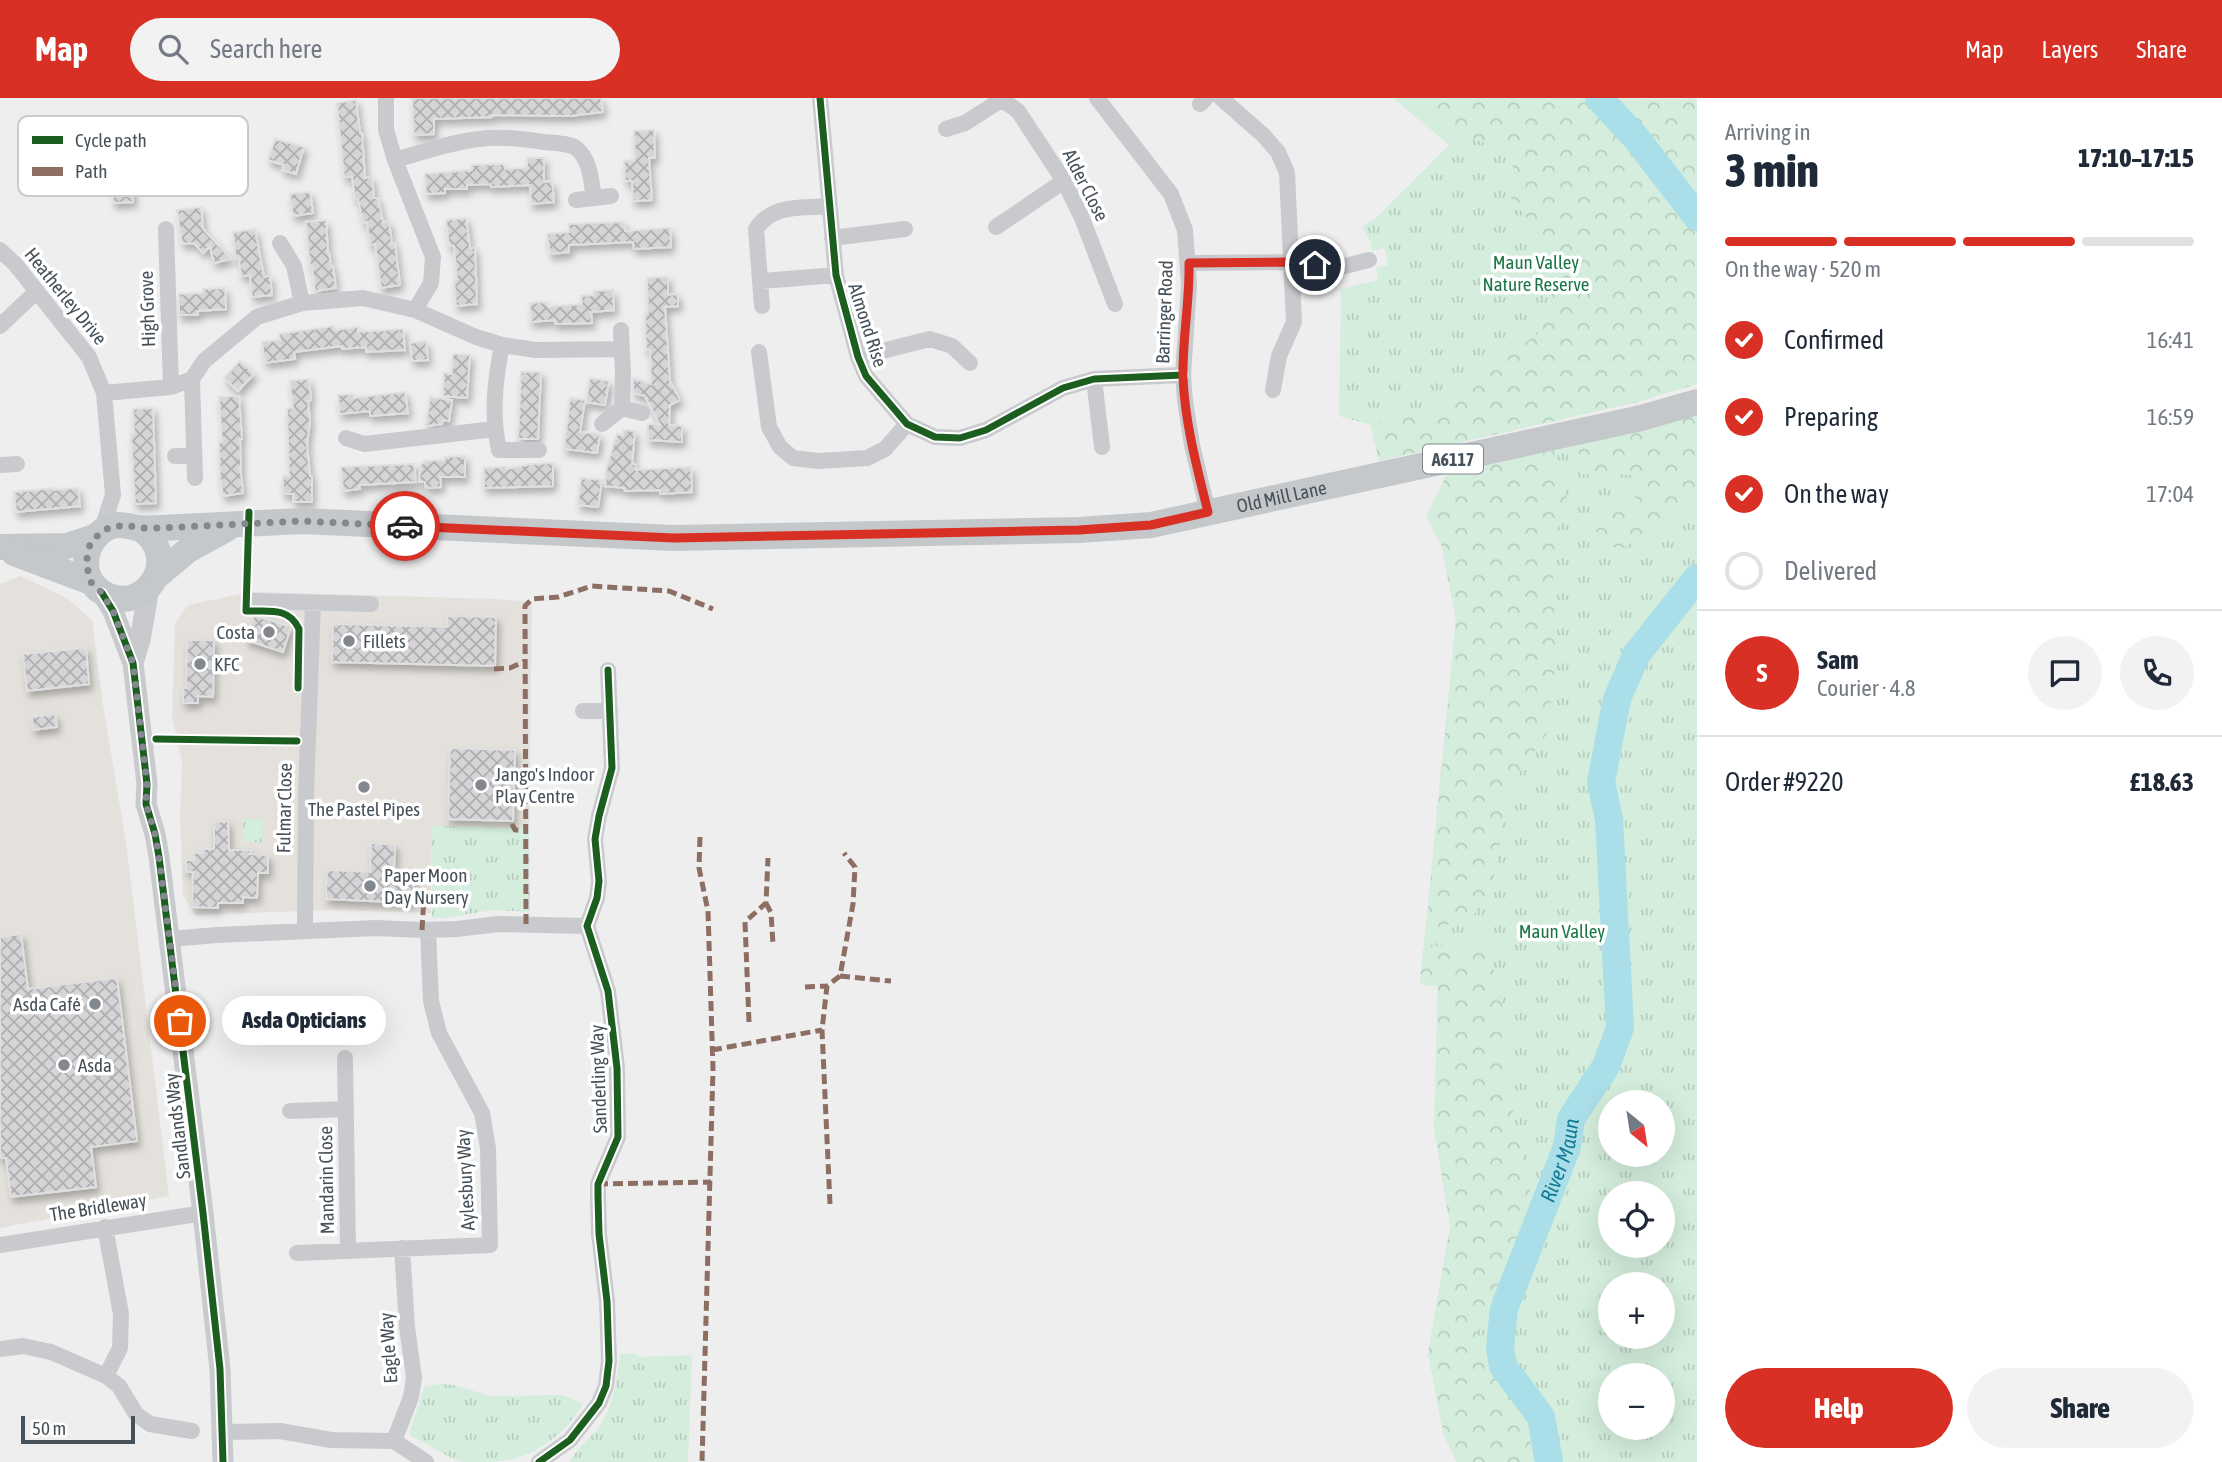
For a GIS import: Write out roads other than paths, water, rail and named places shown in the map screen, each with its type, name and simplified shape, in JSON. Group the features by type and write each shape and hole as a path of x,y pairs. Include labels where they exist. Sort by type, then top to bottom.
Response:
{"main road":[{"name":"Old Mill Lane","path":"0,547 67,546 120,525 136,528 233,526 258,522 302,521 674,538 1079,530 1151,525 1641,418 1697,402"},
{"name":"Old Mill Lane","path":"0,547 97,587 113,598 126,599 138,596 188,550 233,526"},
{"path":"136,528 150,537 156,545 159,555 153,582"},
{"path":"97,587 86,563 90,544 99,534"}],"street":[{"path":"386,98 386,130 433,257 431,283 415,310"},
{"name":"Barringer Road","path":"1097,98 1171,194 1185,230 1189,263 1183,375 1185,401 1192,446 1208,512"},
{"path":"1221,98 1278,152 1287,173 1294,322 1279,356 1273,390"},
{"path":"946,130 965,123 1001,99"},
{"name":"Alder Close","path":"1001,99 1018,111 1064,181 1076,204 1115,304"},
{"name":"Almond Rise","path":"802,106 820,101 836,275 858,357 866,376 907,424 935,437 960,438 986,430 1063,388 1094,379 1183,375"},
{"path":"395,160 481,138 558,143 574,147 583,156 589,167 594,198"},
{"path":"996,227 1064,181"},
{"path":"576,200 611,196"},
{"path":"762,306 757,229 763,218 774,211 828,206"},
{"name":"High Grove","path":"166,229 171,387"},
{"path":"832,238 905,229"},
{"path":"280,243 294,266 302,303"},
{"name":"Heatherley Drive","path":"0,250 15,264 89,356 104,393 113,495 99,534"},
{"path":"1189,263 1292,262 1337,268 1369,260"},
{"path":"761,281 836,275"},
{"path":"0,326 37,291"},
{"path":"195,478 192,379 204,361 257,317 302,303 363,298 415,310 476,337 502,345 536,350 622,349"},
{"path":"603,424 622,408 621,330"},
{"path":"858,357 930,339 952,346 970,363"},
{"path":"502,345 496,375 495,429 499,450 539,450"},
{"path":"760,352 769,427 780,447 793,458 818,461 867,458 886,449 907,424"},
{"path":"104,393 171,387 192,379"},
{"path":"1094,379 1102,447"},
{"path":"622,408 642,413"},
{"path":"345,438 364,444 495,429"},
{"path":"175,456 194,456"},
{"path":"0,465 17,464"},
{"name":"Heatherley Drive","path":"113,495 136,528"},
{"path":"133,663 141,640 153,582"},
{"path":"97,587 113,611 133,663"},
{"path":"251,601 371,604"},
{"name":"Fulmar Close","path":"305,932 306,793 313,603"},
{"name":"Sandlands Way","path":"133,663 147,784 146,804 159,858 203,1213 220,1369 223,1462"},
{"path":"170,939 376,928 428,930 498,923 587,926 599,881 595,839 612,768 608,670"},
{"path":"583,711 610,711"},
{"name":"Sanderling Way","path":"540,1462 570,1440 599,1403 606,1386 609,1361 607,1301 599,1234 598,1184 618,1137 617,1069 608,992 587,926"},
{"name":"Aylesbury Way","path":"297,1253 490,1245 488,1148 482,1113 439,1033 431,1001 428,930"},
{"name":"Mandarin Close","path":"345,1058 348,1250"},
{"name":"Mandarin Close","path":"290,1111 346,1110"},
{"name":"The Bridleway","path":"0,1245 203,1213"},
{"path":"105,1227 121,1314 120,1348 106,1376"},
{"name":"Eagle Way","path":"394,1441 411,1397 414,1378 407,1327 402,1248"},
{"path":"0,1349 23,1346 51,1352 106,1376 119,1386 136,1414 150,1424 192,1431"},
{"path":"223,1432 280,1431 331,1440 394,1441 426,1462"}],"waterway":[{"name":"River Maun","path":"1599,98 1636,138 1697,217"},
{"name":"River Maun","path":"1549,1462 1541,1417 1503,1366 1500,1347 1504,1309 1567,1147 1571,1119 1606,1066 1620,1028 1609,819 1601,782 1617,699 1636,655 1697,578"}],"place":[{"name":"Costa","path":"269,632"},
{"name":"Fillets","path":"349,641"},
{"name":"KFC","path":"200,664"},
{"name":"Jango's Indoor Play Centre","path":"481,785"},
{"name":"The Pastel Pipes","path":"364,787"},
{"name":"Paper Moon Day Nursery","path":"370,886"},
{"name":"Asda Café","path":"95,1004"},
{"name":"Asda Opticians","path":"180,1021"},
{"name":"Asda","path":"64,1065"}],"park label":[{"name":"Maun Valley Nature Reserve","path":"1536,273"},
{"name":"Maun Valley","path":"1562,931"}]}
